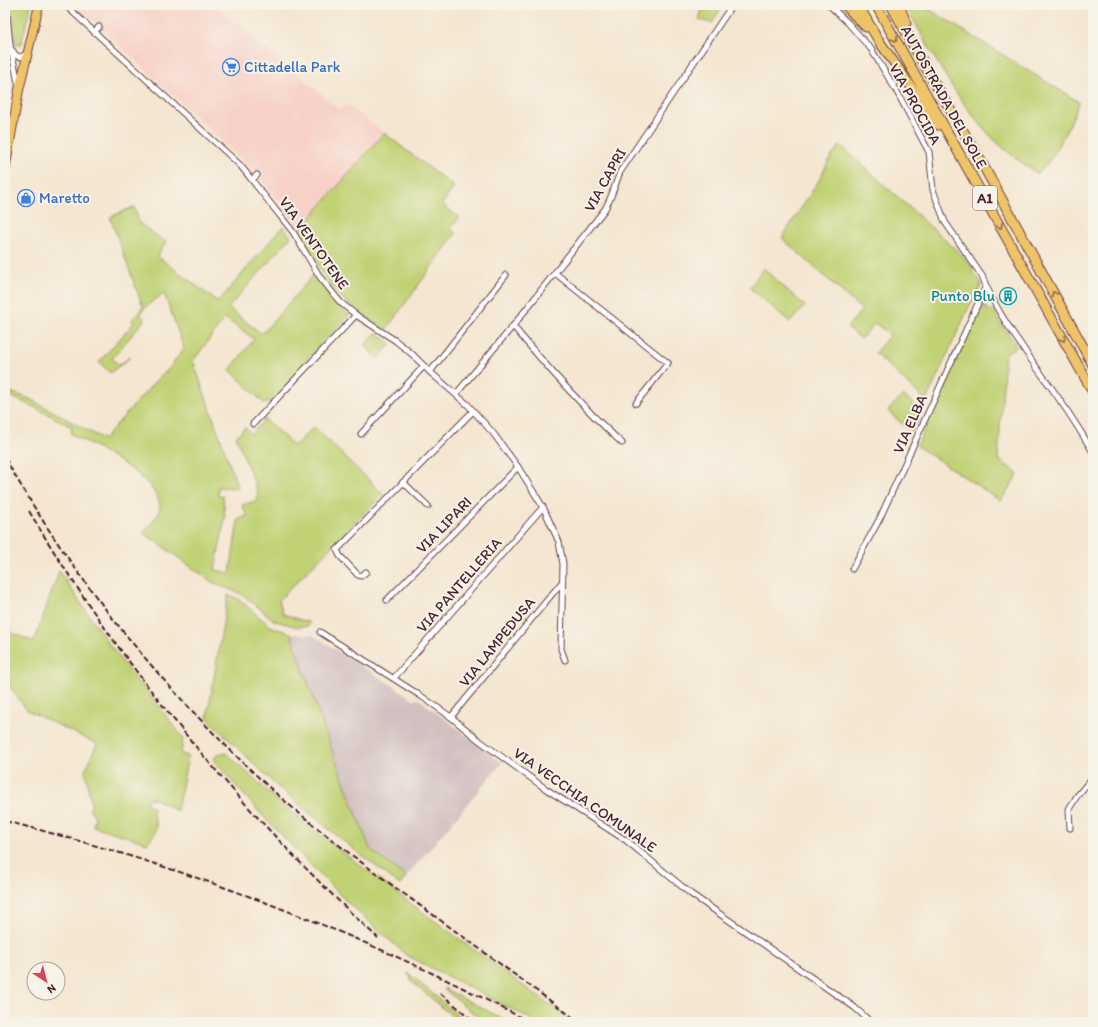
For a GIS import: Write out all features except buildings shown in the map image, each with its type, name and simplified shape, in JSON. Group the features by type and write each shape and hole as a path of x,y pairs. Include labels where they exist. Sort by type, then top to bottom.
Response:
{"highway":[{"path":"845,5 879,41"},
{"path":"858,5 879,41 965,163"},
{"name":"AUTOSTRADA DEL SOLE","path":"876,5 1093,392"},
{"name":"AUTOSTRADA DEL SOLE","path":"891,5 979,158 1093,365"},
{"path":"899,5 914,47"}],"main road":[{"path":"5,170 19,90 39,5"}],"street":[{"path":"6,5 10,44 19,90"},
{"name":"VIA VENTOTENE","path":"65,5 240,165 293,232 320,277 340,302 356,315 396,341 473,410 493,433 518,467 542,507 559,542 563,564 561,649 565,660"},
{"name":"VIA CAPRI","path":"456,394 513,326 605,209 620,172 731,5"},
{"name":"VIA PROCIDA","path":"829,5 848,23 871,49 896,90 930,152 933,190 946,222 982,276 1004,321 1050,386 1093,452"},
{"path":"94,32 99,27"},
{"path":"10,44 15,55 19,57 24,56 28,52"},
{"path":"252,180 257,175"},
{"path":"555,273 668,363 636,403"},
{"path":"430,372 506,275"},
{"name":"VIA ELBA","path":"852,570 879,520 986,286"},
{"path":"253,424 356,315"},
{"path":"513,326 560,382 598,422 622,443"},
{"path":"361,434 424,366"},
{"path":"366,572 361,576 358,575 340,556 337,550 473,410"},
{"name":"VIA LIPARI","path":"387,600 518,467"},
{"path":"403,482 428,506"},
{"name":"VIA PANTELLERIA","path":"394,678 542,507"},
{"name":"VIA LAMPEDUSA","path":"451,717 562,582"},
{"name":"VIA VECCHIA COMUNALE","path":"320,632 394,678 451,717 480,741 546,789 627,840 691,894 854,1008 871,1022"},
{"path":"1070,828 1069,809 1077,796 1093,778"}],"shaded area":[{"path":"76,5 214,5 340,110 347,104 384,133 299,231 288,213 262,180"},
{"path":"292,634 312,635 316,637 415,700 419,699 502,763 406,877 370,849 333,753 292,638"}],"green space":[{"path":"11,5 31,5 21,44 15,44"},
{"path":"703,5 723,5 712,23 699,20"},
{"path":"833,5 842,5 879,52 878,53 857,28"},
{"path":"905,5 922,5 1079,102 1070,124 1051,159 1038,174 1004,149 974,117 942,70"},
{"path":"384,133 454,187 442,204 459,218 450,229 456,233 386,330 355,309 338,294 319,268 299,231"},
{"path":"840,145 962,255 974,269 972,272 980,280 981,286 969,307 926,401 875,353 890,335 875,323 861,339 847,327 862,310 782,238 821,177 829,160"},
{"path":"134,207 140,224 166,242 157,256 218,302 283,226 291,237 228,308 262,334 314,274 349,315 300,367 299,371 280,393 265,404 230,370 254,339 225,318 193,361 238,488 218,487 218,496 223,496 225,518 215,570 230,573 238,520 247,516 242,505 258,500 257,489 236,437 245,427 251,434 265,419 294,446 314,427 383,494 279,600 283,614 310,623 309,626 298,627 275,621 243,595 212,582 144,533 160,510 157,496 149,485 124,464 71,434 72,427 5,394 5,390 30,399 105,440 109,433 160,376 168,370 184,348 164,293 144,308 140,315 145,319 112,359 119,365 132,356 110,373 99,362 134,323 132,320 143,307 110,217"},
{"path":"763,268 805,306 790,322 750,288"},
{"path":"981,305 991,311 994,310 999,321 1017,346 1005,354 998,459 1018,474 1001,501 917,446"},
{"path":"376,333 391,343 378,359 365,345"},
{"path":"903,395 922,411 912,433 888,411"},
{"path":"59,571 106,640 139,684 141,683 183,738 181,754 188,756 177,811 155,799 149,798 146,802 153,808 156,830 147,843 93,826 95,817 90,810 91,803 85,770 97,744 27,710 5,680 5,630 34,642"},
{"path":"228,595 237,598 270,626 292,634 292,638 333,753 370,849 406,877 400,885 337,836 276,785 207,718"},
{"path":"221,753 225,753 277,800 337,848 573,1022 537,1022 406,955 342,897 262,815 214,761 215,757"},
{"path":"408,973 466,1022 459,1022 412,982"},
{"path":"444,988 508,1022 484,1022"}],"railway":[{"path":"5,458 32,504 92,592 159,674 232,751 288,804 342,848 579,1022"},
{"path":"29,511 65,570 104,627 145,683 188,737 233,790 280,841 328,891 378,938"},
{"path":"5,821 140,859 273,905 338,931 403,960 529,1022"},
{"path":"440,993 475,1022"}],"place":[{"name":"Cittadella Park","path":"231,67"},
{"name":"Maretto","path":"26,198"},
{"name":"Punto Blu","path":"1008,296"}]}
